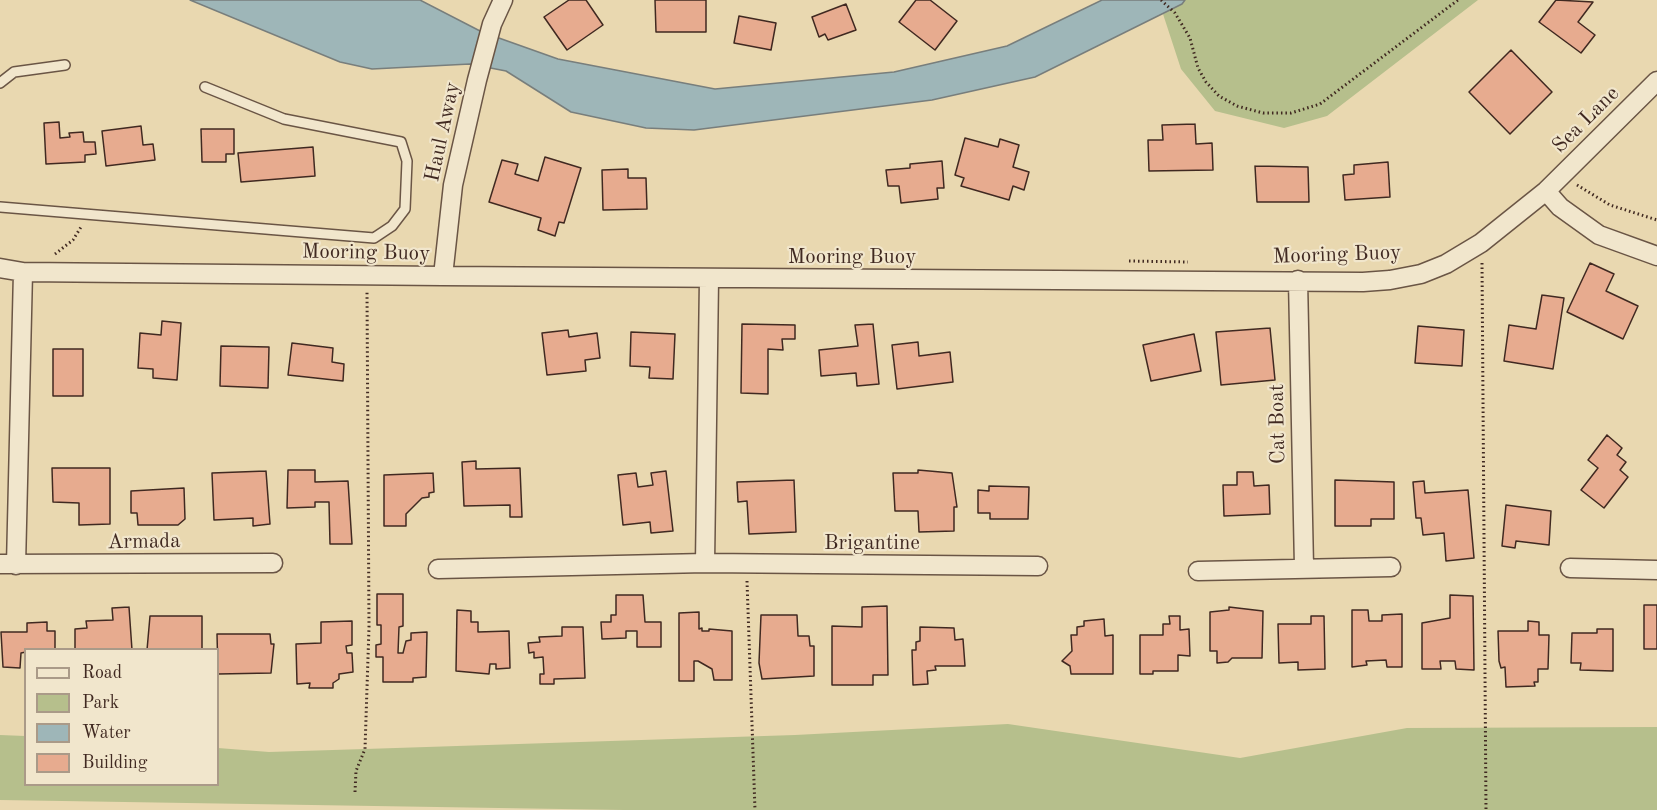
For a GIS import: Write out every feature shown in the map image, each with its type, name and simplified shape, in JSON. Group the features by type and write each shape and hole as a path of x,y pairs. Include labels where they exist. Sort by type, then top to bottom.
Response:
{"street":[{"name":"Haul Away","path":"442,276 453,185 492,24 503,0"},
{"name":"Sea Lane","path":"1546,191 1657,81"},
{"name":"Mooring Buoy","path":"0,268 23,272 367,276 1363,282 1421,274 1456,259 1481,243 1546,191"},
{"path":"1546,191 1560,207 1599,235 1657,256"},
{"name":"Armada","path":"23,272 8,565 273,563"},
{"path":"705,562 709,279"},
{"name":"Cat Boat","path":"1298,280 1304,567"},
{"name":"Brigantine","path":"438,569 705,562 1038,566"},
{"path":"1198,571 1304,567 1391,567"},
{"path":"1570,568 1657,570"}],"lane":[{"path":"0,83 14,72 65,64"},
{"path":"0,207 374,238 392,226 405,209 407,161 401,142 284,119 205,87"}],"path":[{"path":"1161,0 1175,13 1190,38 1198,68 1219,96 1238,106 1263,113 1291,113 1320,104 1458,0"},
{"path":"1562,174 1610,205 1657,220"},
{"path":"50,260 73,240 87,214"},
{"path":"1481,243 1486,810"},
{"path":"1122,261 1191,262"},
{"path":"355,792 356,771 365,749 369,603 367,276"},
{"path":"747,564 755,810"}],"green space":[{"path":"1185,0 1478,0 1327,116 1284,128 1215,111 1181,69 1163,14"},
{"path":"1008,724 1240,758 1407,728 1657,727 1657,810 624,810 0,800 0,735 24,736 24,786 219,786 219,748 269,752 795,735"}],"water":[{"path":"190,0 420,0 482,32 558,59 715,89 894,72 1007,46 1102,0 1185,0 1182,4 1035,77 932,100 694,130 646,128 571,112 506,71 470,64 372,69 340,62"}],"building":[{"path":"569,0 586,0 603,25 567,50 544,17"},
{"path":"655,0 706,0 706,32 656,32"},
{"path":"916,0 930,0 957,21 935,50 899,22"},
{"path":"1556,0 1593,2 1578,22 1595,35 1581,53 1539,22"},
{"path":"846,4 856,30 828,40 825,34 819,37 812,17"},
{"path":"739,16 776,23 771,50 734,43"},
{"path":"1511,50 1552,92 1510,134 1469,92"},
{"path":"59,122 60,138 70,137 69,133 83,132 84,142 95,142 96,154 85,155 85,162 46,164 44,123"},
{"path":"1195,124 1196,144 1212,143 1213,170 1149,171 1148,140 1163,140 1162,125"},
{"path":"141,126 143,145 153,144 155,160 106,166 102,131"},
{"path":"201,129 234,129 234,154 226,154 226,162 202,162"},
{"path":"965,138 998,147 1000,139 1019,145 1013,167 1029,172 1024,190 1013,186 1009,200 961,186 964,178 955,175"},
{"path":"313,147 315,176 241,182 238,153"},
{"path":"545,157 581,168 564,223 559,222 555,236 538,230 541,218 489,202 502,160 518,164 515,174 538,181"},
{"path":"942,161 944,188 937,188 938,199 901,203 899,186 888,186 886,170 910,168 910,164"},
{"path":"1388,162 1390,197 1345,200 1343,175 1354,174 1354,165"},
{"path":"1255,166 1308,167 1309,202 1257,202"},
{"path":"628,169 628,178 646,178 647,209 603,210 602,170"},
{"path":"1590,263 1614,274 1606,291 1638,306 1623,339 1567,312"},
{"path":"1542,295 1564,298 1553,369 1504,361 1509,325 1536,329"},
{"path":"162,321 181,323 177,380 153,378 153,369 138,368 140,333 161,335"},
{"path":"742,324 795,325 795,339 782,339 783,350 768,349 768,394 741,393"},
{"path":"873,324 879,384 857,386 856,373 821,376 819,350 858,346 855,325"},
{"path":"1418,326 1464,330 1462,366 1415,363"},
{"path":"1270,328 1275,380 1221,385 1216,332"},
{"path":"568,330 569,337 597,333 600,358 585,360 586,371 547,375 542,333"},
{"path":"631,332 675,334 673,379 649,378 650,367 630,366"},
{"path":"1194,334 1201,371 1151,381 1143,345"},
{"path":"918,342 919,356 950,352 953,382 897,389 892,345"},
{"path":"292,343 333,348 332,362 344,364 343,381 288,375"},
{"path":"221,346 269,347 268,388 220,386"},
{"path":"53,349 83,349 83,396 53,396"},
{"path":"1607,435 1622,448 1617,455 1626,462 1620,470 1628,477 1604,508 1581,490 1598,468 1588,460"},
{"path":"476,461 476,469 520,468 522,517 510,517 510,505 464,506 462,462"},
{"path":"52,468 110,468 110,524 79,525 79,503 53,502"},
{"path":"288,470 315,470 315,482 348,481 352,544 330,544 329,502 315,502 315,507 287,508"},
{"path":"918,470 952,473 957,507 954,507 954,531 919,532 918,511 895,511 893,473 918,473"},
{"path":"266,471 270,524 253,526 253,518 214,520 212,473"},
{"path":"666,471 673,531 651,533 650,522 623,525 618,475 636,473 638,487 653,485 651,473"},
{"path":"1237,472 1253,472 1254,486 1269,485 1270,514 1224,516 1223,485 1237,485"},
{"path":"433,473 434,492 429,493 429,497 422,498 406,514 406,526 384,526 384,475"},
{"path":"794,480 796,532 749,534 747,501 738,502 737,482"},
{"path":"1335,480 1394,482 1394,519 1371,519 1371,526 1335,526"},
{"path":"1424,481 1425,493 1468,490 1474,558 1446,561 1444,533 1423,535 1421,518 1416,518 1413,482"},
{"path":"989,486 1029,487 1028,519 990,519 990,513 978,513 978,490 989,491"},
{"path":"184,488 185,519 178,525 138,525 137,513 131,513 131,491"},
{"path":"1506,505 1551,511 1549,545 1516,541 1515,548 1502,546"},
{"path":"377,594 403,594 403,626 399,627 398,653 403,653 406,641 411,640 411,633 427,632 426,677 413,678 413,682 383,682 383,657 376,657 376,645 381,644 381,625 377,625"},
{"path":"616,595 643,595 645,622 661,622 661,647 637,647 637,631 626,631 626,638 602,639 601,622 611,622 611,615 616,615"},
{"path":"1450,595 1473,596 1474,670 1456,669 1455,661 1440,661 1441,669 1422,669 1422,623 1450,618"},
{"path":"1644,605 1657,605 1657,649 1644,649"},
{"path":"887,606 888,675 873,675 873,685 832,685 832,626 862,627 862,607"},
{"path":"129,607 132,648 75,648 75,629 87,628 86,621 113,620 112,608"},
{"path":"1229,607 1263,611 1262,658 1232,658 1228,662 1217,663 1217,651 1210,651 1210,612 1229,610"},
{"path":"457,610 471,611 471,622 478,622 478,632 509,631 510,668 496,669 496,664 490,664 489,674 456,671"},
{"path":"1352,610 1368,610 1369,621 1382,621 1382,615 1402,614 1402,667 1387,667 1386,660 1366,661 1367,665 1352,667"},
{"path":"699,612 699,629 702,628 702,631 709,631 709,629 732,631 732,680 714,680 712,669 694,661 694,681 679,681 679,613"},
{"path":"761,615 797,615 798,636 809,636 810,646 814,646 814,676 762,679 759,663"},
{"path":"150,616 202,616 202,648 147,648"},
{"path":"1169,616 1180,616 1180,630 1189,629 1190,656 1178,655 1178,671 1153,671 1153,674 1140,674 1140,635 1163,635 1163,624 1170,624"},
{"path":"1311,616 1324,616 1325,669 1298,670 1298,662 1279,663 1278,624 1311,624"},
{"path":"1104,619 1105,636 1113,635 1113,674 1071,674 1070,666 1062,661 1072,651 1071,635 1077,635 1077,627 1084,626 1084,621"},
{"path":"352,621 352,645 346,646 347,653 352,653 353,672 339,674 339,679 333,683 333,688 309,688 310,683 297,684 296,644 321,643 321,622"},
{"path":"1528,621 1539,622 1539,635 1549,635 1548,669 1538,669 1538,682 1534,682 1535,686 1506,687 1505,667 1501,668 1499,661 1498,631 1528,631"},
{"path":"47,622 47,631 55,631 55,648 24,648 24,652 21,653 20,668 3,667 1,632 27,632 27,623"},
{"path":"562,627 583,627 585,678 554,679 554,684 540,684 540,674 544,674 543,657 534,658 534,652 529,653 528,643 540,642 539,637 562,636"},
{"path":"920,627 954,628 955,640 963,639 965,666 935,666 936,670 927,671 928,684 913,685 912,650 916,650 916,642 920,641"},
{"path":"1597,629 1613,629 1613,671 1580,670 1581,663 1571,663 1572,633 1597,633"},
{"path":"217,634 270,634 271,644 274,644 271,673 219,674"}]}
